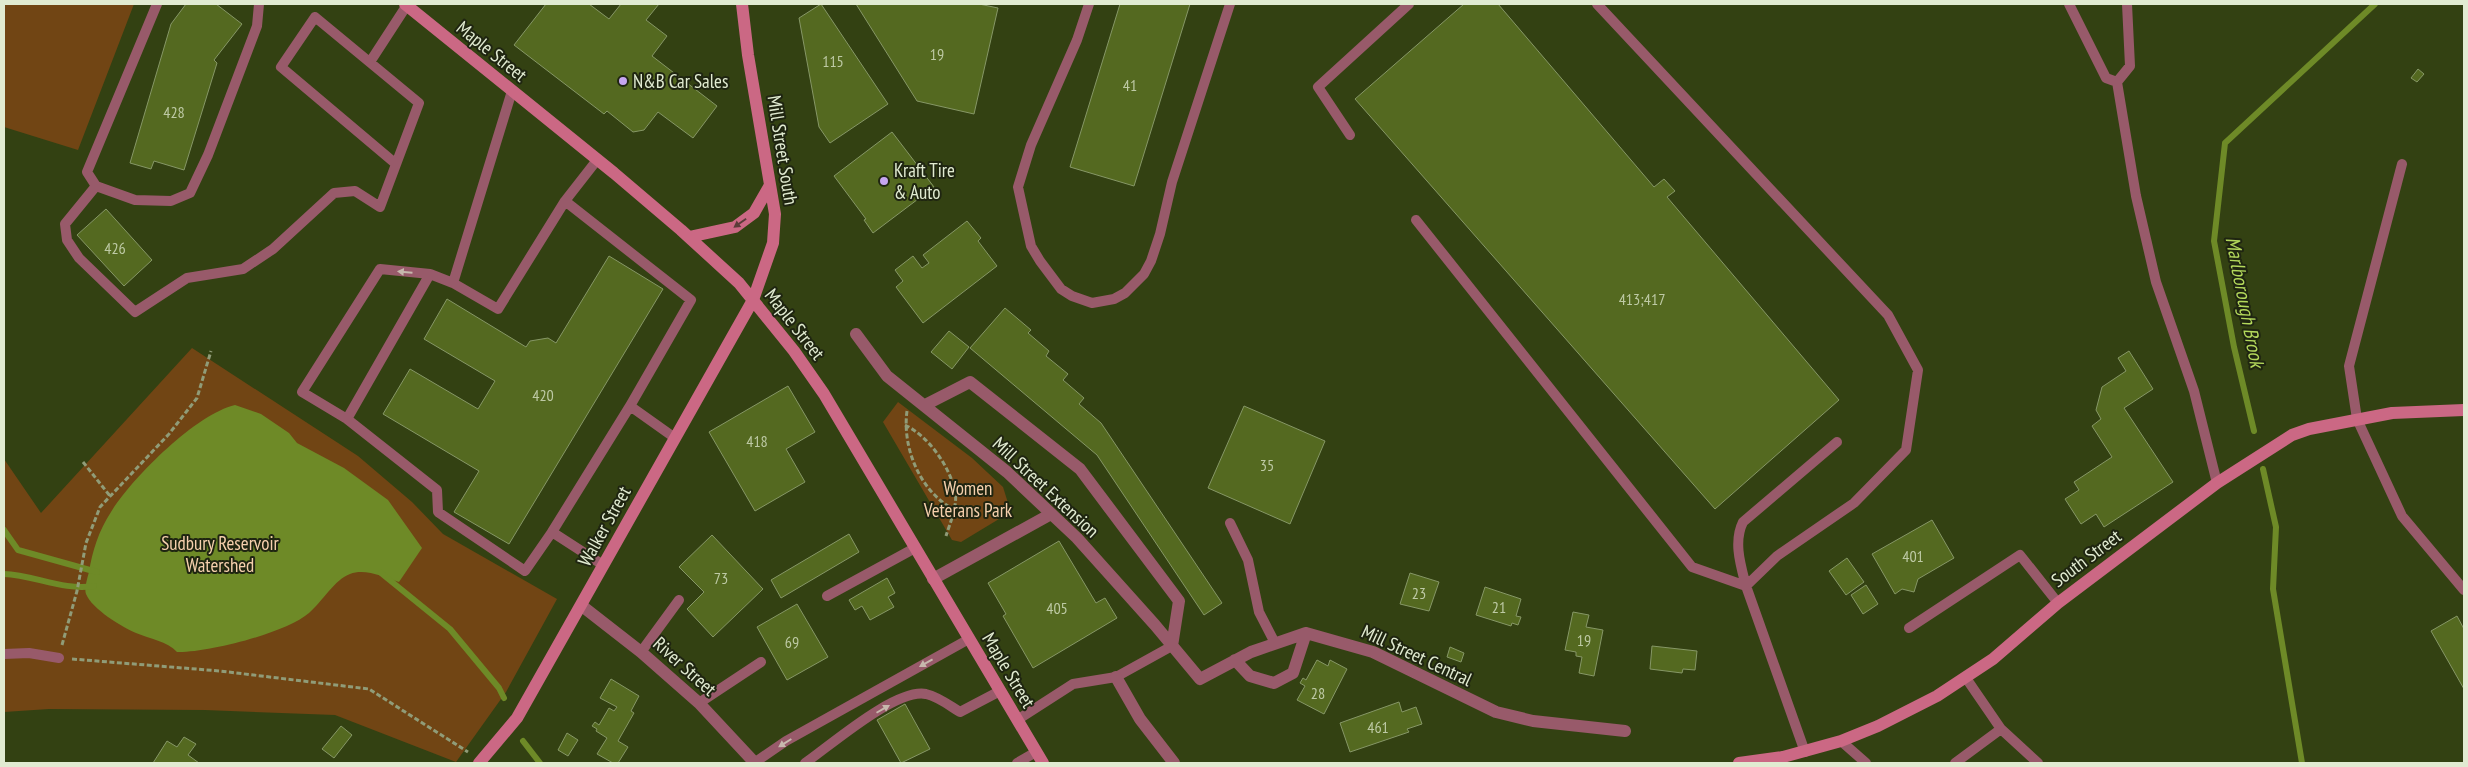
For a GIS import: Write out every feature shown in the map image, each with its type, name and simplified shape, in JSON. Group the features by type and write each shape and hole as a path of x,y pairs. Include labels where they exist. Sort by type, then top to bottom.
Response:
{"main road":[{"name":"Maple Street","path":"406,4 689,237 739,283 794,351 824,394 1043,763"},
{"name":"Mill Street South","path":"742,4 748,56 775,214 773,243 753,300"},
{"path":"689,237 735,227 754,213 770,185"},
{"name":"Walker Street","path":"479,763 517,718 582,606 603,565 753,300"},
{"name":"South Street","path":"1744,763 1804,752 1841,741 1907,713 1966,678 2020,637 2058,603 2217,484 2292,435 2309,429 2392,412 2464,410"}],"street":[{"name":"Mill Street Extension","path":"856,334 887,376 1007,472 1083,546 1200,679 1235,660"},
{"path":"925,405 970,382 1080,469 1179,601 1172,646"},
{"path":"933,579 1050,514"},
{"name":"River Street","path":"582,606 641,652 698,703 754,763"},
{"path":"1306,633 1293,674 1274,683 1250,676 1235,660 1275,643 1306,633"},
{"name":"Mill Street Central","path":"1306,633 1373,652 1496,712 1533,722 1625,731"},
{"path":"1116,677 1140,719 1174,763"}],"lane":[{"path":"157,4 86,172 96,186 135,200 171,201 190,193 208,155 257,26 259,4"},
{"path":"370,62 406,4"},
{"path":"1089,4 1077,40 1031,145 1018,187 1031,246 1040,261 1061,289 1072,296 1092,303 1114,300 1125,293 1144,274 1151,260 1160,234 1172,182 1230,4"},
{"path":"1350,135 1318,87 1409,4"},
{"path":"1597,4 1888,315 1918,370 1906,450 1854,504 1778,556 1746,586"},
{"path":"2069,4 2106,78 2117,82"},
{"path":"2127,4 2130,66 2117,82 2136,196 2156,282 2194,391 2217,484"},
{"path":"96,186 65,224 67,240 79,258 135,312 187,278 243,269 273,249 334,193 355,191 380,207 419,103 315,17 281,66 396,164"},
{"path":"454,283 512,91"},
{"path":"565,201 691,300 630,406 552,532 525,571 438,512 437,490 347,419 302,392 380,269 430,274 454,283 498,309 565,201 597,160"},
{"path":"2402,164 2349,366 2357,419 2402,516 2464,590"},
{"path":"1416,220 1692,567 1746,586"},
{"path":"347,419 430,274"},
{"path":"630,406 675,438"},
{"path":"1804,752 1746,586 1739,552 1739,531 1743,522 1837,442"},
{"path":"1230,523 1248,560 1259,612 1275,643"},
{"path":"552,532 603,565"},
{"path":"826,596 915,548"},
{"path":"1910,628 2020,555 2058,603"},
{"path":"641,652 679,600"},
{"path":"754,763 786,742 969,639"},
{"path":"1017,720 1073,684 1116,677 1172,646"},
{"path":"4,654 29,653 59,658"},
{"path":"698,703 761,662"},
{"path":"1966,678 2002,729 2038,763"},
{"path":"805,763 860,722 907,695 926,694 939,699 960,712 1000,691"},
{"path":"1955,763 2002,729"},
{"path":"1841,741 1866,763"},
{"path":"1017,763 1036,752"}],"path":[{"path":"211,351 197,398 169,434 100,507 85,551 77,591 59,658 211,670 369,689 462,748"},
{"path":"907,408 906,440 915,466 942,503 953,509"},
{"path":"905,425 917,431 932,446 946,470 955,492 946,536"},
{"path":"83,462 110,496"}],"green space":[{"path":"4,4 134,4 78,150 4,127"},
{"name":"Sudbury Reservoir Watershed","path":"192,348 358,456 412,502 443,534 557,599 506,692 456,762 335,715 205,710 49,709 4,712 4,459 41,513"},
{"name":"Women Veterans Park","path":"898,402 972,458 1003,487 1008,503 999,519 961,542 952,540 883,422"}],"shaded area":[{"path":"235,405 261,414 289,433 297,443 344,468 388,500 422,548 399,582 381,576 356,572 339,581 309,613 283,628 226,645 177,652 163,643 123,626 94,606 89,600 85,589 92,557 97,541 111,512 149,466 166,449 202,421 219,411"}],"building":[{"path":"186,4 216,4 242,24 214,60 217,63 184,170 154,161 151,169 130,163 171,24"},
{"name":"N&B Car Sales","path":"546,4 589,4 609,19 621,4 659,4 646,20 667,36 652,56 717,106 693,138 658,112 644,130 633,132 607,111 604,114 514,45"},
{"path":"821,4 888,104 830,143 819,127 799,18"},
{"path":"856,4 979,4 998,8 974,114 917,101"},
{"path":"1120,4 1190,4 1134,186 1070,167"},
{"path":"1464,4 1498,4 1654,187 1664,179 1675,191 1667,197 1839,400 1715,509 1355,99"},
{"path":"2418,69 2424,74 2417,82 2411,78"},
{"name":"Kraft Tire & Auto","path":"892,132 934,187 873,233 864,220 866,219 834,176"},
{"path":"106,209 152,260 124,286 77,235"},
{"path":"967,221 981,238 978,241 997,266 923,323 896,287 903,281 895,270 913,256 922,268 929,263 923,255"},
{"path":"609,256 663,289 509,544 454,512 479,471 383,414 410,369 478,409 495,381 424,339 447,299 526,347 530,341 548,338 556,343"},
{"path":"1005,308 1031,330 1028,333 1049,351 1046,356 1068,374 1063,380 1084,398 1079,404 1101,423 1222,603 1204,615 1097,455 970,348"},
{"path":"949,331 969,347 952,369 931,352"},
{"path":"2129,351 2153,389 2124,408 2173,482 2104,527 2096,514 2081,524 2065,499 2079,490 2074,482 2112,457 2092,426 2101,419 2096,410 2102,387 2126,371 2118,358"},
{"path":"788,386 815,432 786,449 805,482 755,511 709,432"},
{"path":"1244,406 1325,441 1290,524 1208,488"},
{"path":"1932,520 1954,558 1918,579 1914,592 1902,589 1895,594 1872,554"},
{"path":"849,534 859,552 781,598 771,580"},
{"path":"712,535 763,589 713,637 687,609 704,592 679,567"},
{"path":"1059,541 1096,603 1105,598 1117,618 1033,668 1003,616 1006,614 988,583"},
{"path":"1847,558 1864,582 1846,595 1829,571"},
{"path":"1410,573 1439,582 1429,611 1400,604"},
{"path":"887,578 895,593 888,597 894,607 870,620 862,606 855,610 849,600"},
{"path":"1866,585 1878,604 1863,614 1851,595"},
{"path":"1485,587 1521,599 1516,616 1521,617 1518,625 1512,623 1511,626 1476,615"},
{"path":"797,604 828,657 787,680 757,627"},
{"path":"1573,612 1589,615 1586,627 1603,630 1594,676 1579,673 1582,657 1576,656 1576,652 1565,650"},
{"path":"2457,616 2464,629 2464,689 2431,631"},
{"path":"1652,646 1697,651 1695,670 1683,669 1682,673 1650,669"},
{"path":"1450,647 1464,653 1461,662 1447,657"},
{"path":"1317,660 1328,666 1330,660 1347,669 1324,714 1297,700 1305,686 1300,683 1303,678 1306,680"},
{"path":"611,679 639,696 631,711 634,713 618,741 628,747 618,763 613,763 597,754 607,738 592,726 595,722 599,725 609,708 614,711 617,707 600,698"},
{"path":"1399,702 1402,712 1416,707 1422,724 1407,729 1409,732 1350,752 1340,723"},
{"path":"905,704 930,749 901,763 877,720"},
{"path":"341,726 352,735 334,758 322,749"},
{"path":"567,733 578,740 568,756 558,750"},
{"path":"184,737 196,744 188,755 199,763 153,763 167,741 177,747"}],"waterway":[{"name":"Marlborough Brook","path":"2254,431 2234,347 2214,241 2225,143 2375,4"},
{"name":"Marlborough Brook","path":"2263,469 2276,527 2273,589 2302,763"},
{"name":"Marlborough Brook","path":"4,530 18,550 97,572"},
{"name":"Marlborough Brook","path":"381,573 450,629 499,688 504,698"},
{"path":"4,574 60,585 94,586"},
{"name":"Marlborough Brook","path":"523,741 540,763"}],"place":[{"name":"N&B Car Sales","path":"623,81"},
{"name":"Kraft Tire & Auto","path":"884,181"}]}
